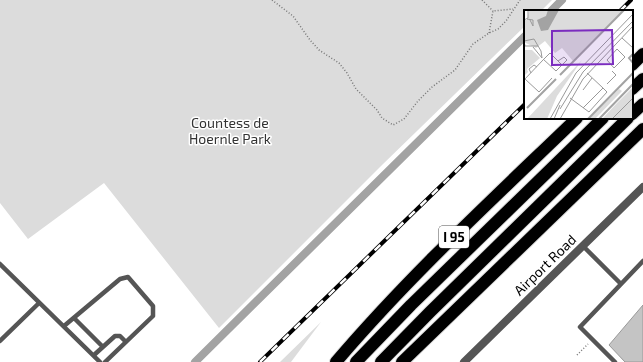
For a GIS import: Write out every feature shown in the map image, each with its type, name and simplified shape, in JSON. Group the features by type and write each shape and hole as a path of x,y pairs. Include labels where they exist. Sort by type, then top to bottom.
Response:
{"highway":[{"path":"633,64 643,54"},
{"path":"633,88 643,79"},
{"path":"633,113 643,104"},
{"name":"I 95","path":"336,362 430,261 576,119"},
{"path":"356,362 411,304 602,119"},
{"path":"381,362 627,119"},
{"path":"402,362 643,129"}],"street":[{"name":"Airport Road","path":"464,362 643,188"}],"lane":[{"path":"583,246 621,284"},
{"path":"615,362 580,327 643,261"},
{"path":"0,264 100,362"},
{"path":"64,326 120,279 128,277 153,306 153,316 105,362"},
{"path":"0,341 39,302"},
{"path":"74,318 103,347"},
{"path":"94,355 115,336 120,336 126,342"}],"path":[{"path":"272,0 293,16 319,50 339,63 347,73 356,89 377,110 382,118 392,125 404,120 418,101 432,87 455,70 473,44 489,33 498,29 506,21 520,0"},
{"path":"482,0 493,11"},
{"path":"493,11 513,9"},
{"path":"489,33 493,11"},
{"path":"577,355 592,339"}],"green space":[{"name":"Countess de Hoernle Park","path":"0,0 552,0 542,10 524,10 524,27 381,166 219,328 104,183 28,239 0,203"},
{"path":"321,322 291,362 280,362"}],"building":[{"path":"643,305 643,362 625,362 609,345"}],"waterway":[{"path":"552,10 562,0"},
{"path":"195,362 524,37"}],"railway":[{"path":"621,10 631,0"},
{"path":"260,362 524,105"}]}
